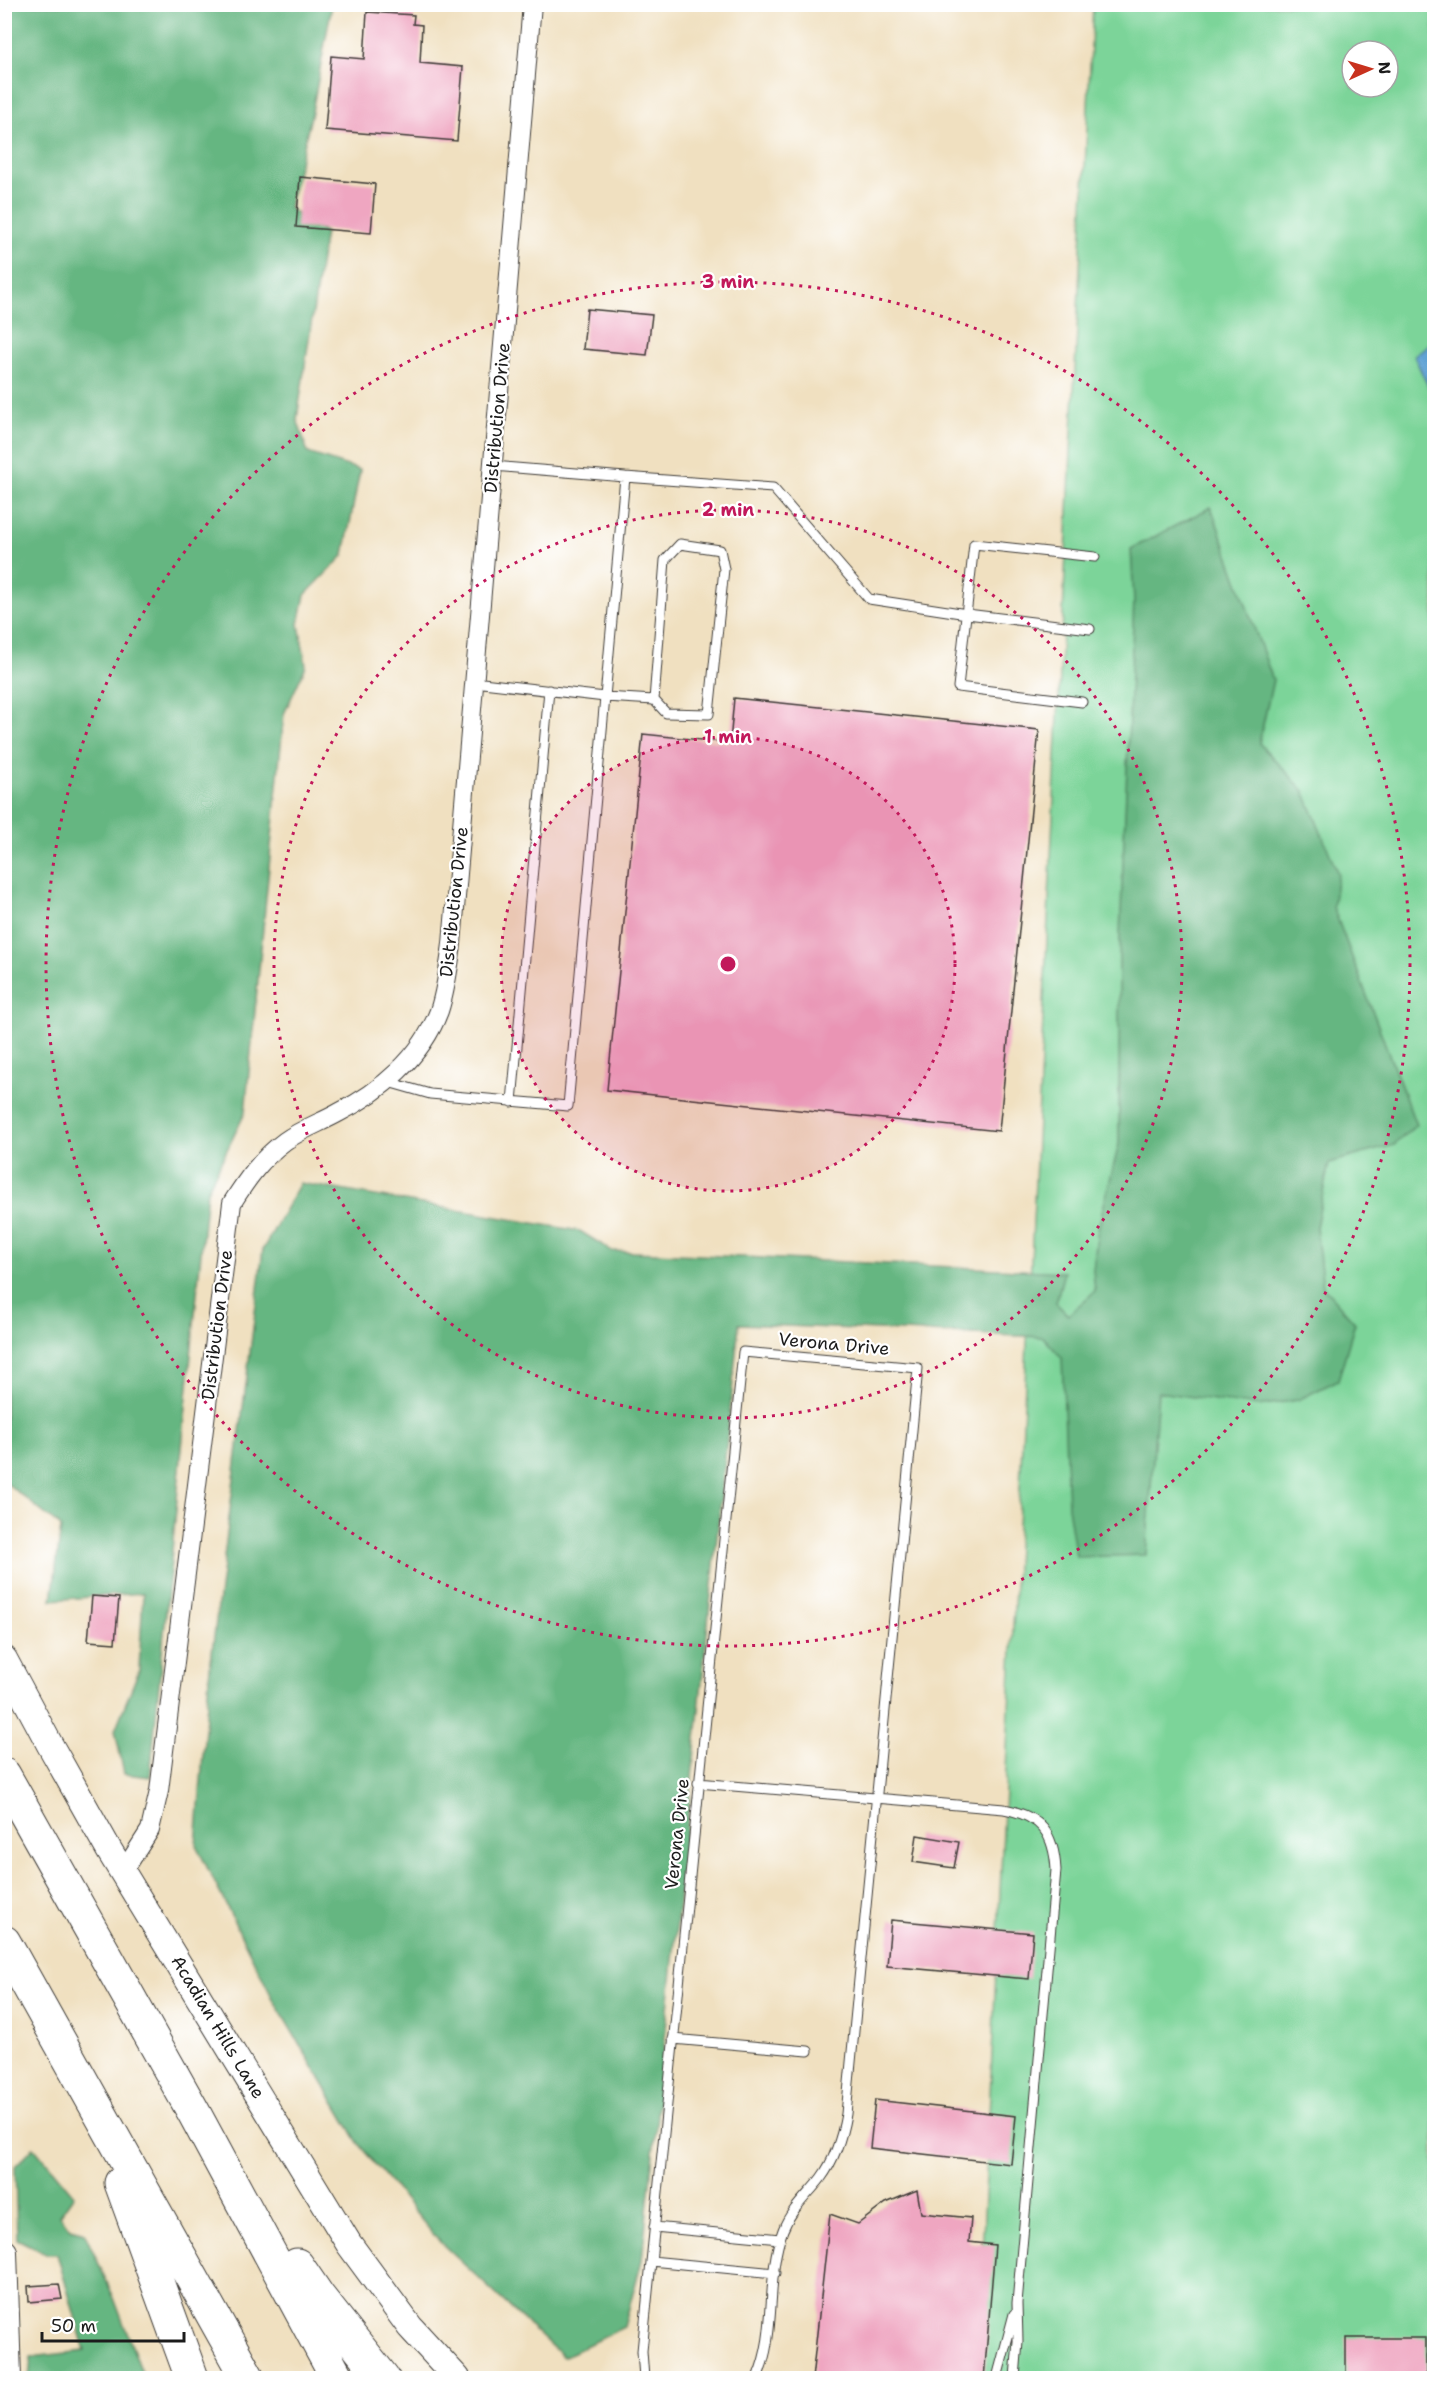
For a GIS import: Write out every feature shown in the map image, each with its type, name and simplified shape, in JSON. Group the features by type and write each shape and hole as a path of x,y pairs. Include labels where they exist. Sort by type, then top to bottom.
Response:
{"highway":[{"path":"4,1775 193,2111 337,2379"},
{"path":"4,1942 248,2379"},
{"path":"86,2088 192,2379"},
{"path":"193,2111 318,2296 383,2379"}],"street":[{"name":"Distribution Drive","path":"123,1872 150,1830 159,1791 232,1203 260,1162 285,1141 309,1126 338,1113 388,1082 417,1049 428,1032 438,1012 446,981 452,944 532,4"},
{"name":"Acadian Hills Lane","path":"4,1659 50,1746 123,1872 349,2244 410,2327 457,2379"},
{"path":"4,2252 8,2379"}],"lane":[{"path":"493,466 772,488 869,599 1090,629"},
{"path":"388,1082 430,1094 568,1106 625,477"},
{"path":"474,682 605,697 654,700 666,713 709,714 724,568 720,550 680,544 665,560 654,700"},
{"path":"1082,702 958,687 974,544 1095,557"},
{"path":"512,1102 549,690"},
{"name":"Verona Drive","path":"644,2379 642,2350 743,1352 918,1368 843,2134 834,2156 822,2176 794,2209 780,2239 769,2341 757,2379"},
{"path":"698,1783 1016,1812 1034,1819 1049,1836 1053,1846 1056,1878 1017,2303 1018,2341 1015,2379"},
{"path":"673,2039 808,2051"},
{"path":"654,2227 780,2239"},
{"path":"651,2261 775,2273"},
{"path":"997,2379 1017,2303"}],"green space":[{"path":"4,5 332,5 312,112 289,208 325,232 297,419 308,453 360,470 344,555 305,595 299,624 306,666 284,714 245,1113 207,1191 150,1777 124,1774 115,1730 139,1670 143,1593 52,1600 61,1527 5,1482"},
{"path":"1093,5 1434,5 1434,2378 976,2378"},
{"path":"1211,507 1273,680 1259,743 1304,791 1338,874 1333,907 1416,1125 1394,1145 1329,1163 1316,1227 1323,1287 1355,1323 1338,1380 1298,1400 1258,1406 1158,1392 1146,1555 1076,1557 1068,1507 1062,1358 1043,1337 739,1324 642,2260 624,2327 563,2357 439,2241 360,2146 274,2001 196,1845 209,1676 263,1249 300,1183 580,1231 612,1251 1064,1272 1056,1303 1068,1315 1095,1291 1093,1270 1098,1229 1119,1144 1119,959 1134,600 1131,549"},
{"path":"34,2147 74,2195 60,2215 70,2229 85,2233 114,2298 144,2378 29,2378 31,2357 85,2351 57,2254 47,2254 17,2239 15,2166"}],"water":[{"path":"1434,340 1434,399 1414,356"}],"building":[{"path":"367,12 414,15 413,24 422,25 420,63 463,67 457,141 325,130 331,56 364,59"},
{"path":"300,177 375,184 371,233 296,227"},
{"path":"587,309 652,315 647,355 583,349"},
{"path":"734,698 1039,730 999,1131 607,1090 643,734 730,743"},
{"path":"92,1596 119,1598 115,1643 88,1641"},
{"path":"917,1835 959,1842 954,1868 913,1862"},
{"path":"891,1920 1033,1933 1029,1979 887,1966"},
{"path":"875,2100 1016,2116 1011,2164 870,2148"},
{"path":"917,2190 921,2213 971,2218 969,2242 995,2245 984,2379 812,2379 830,2214 858,2224 886,2203"},
{"path":"59,2284 62,2299 29,2302 28,2286"},
{"path":"1346,2338 1426,2338 1426,2379 1346,2379"}]}
